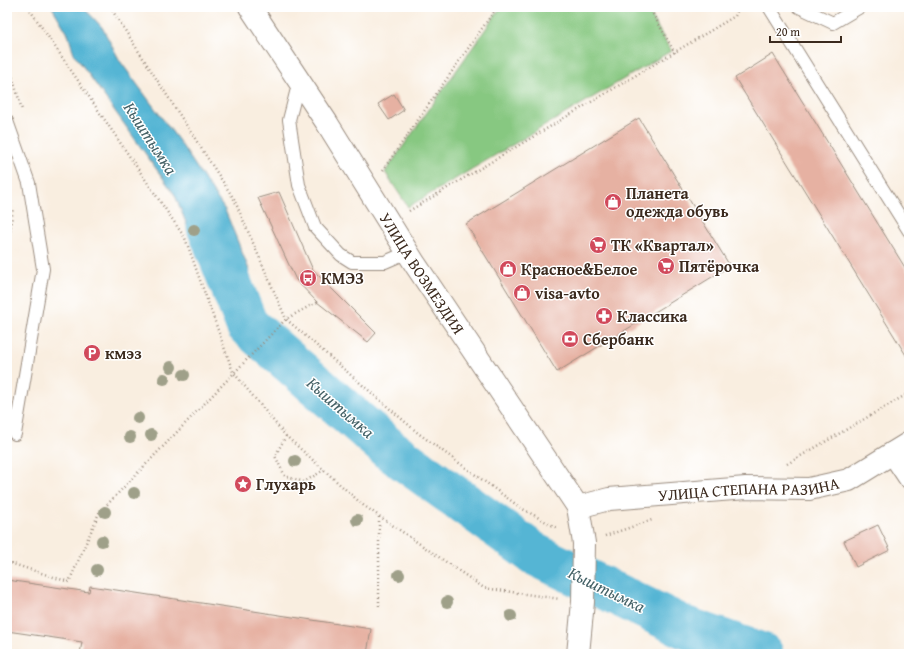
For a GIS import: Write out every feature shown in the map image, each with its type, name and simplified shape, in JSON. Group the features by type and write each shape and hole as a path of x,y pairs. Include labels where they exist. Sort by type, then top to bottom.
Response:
{"street":[{"name":"УЛИЦА ВОЗМЕЗДИЯ","path":"250,7 328,123 408,252 578,507 584,543 583,602 578,654"},
{"name":"УЛИЦА СТЕПАНА РАЗИНА","path":"578,507 609,499 746,488 809,489 849,480 901,448"},
{"path":"901,448 909,477"}],"lane":[{"path":"769,7 909,231"},
{"path":"799,7 832,23 860,7"},
{"path":"299,81 289,120 299,185 315,227 340,255 352,262 385,262 408,252"},
{"path":"7,121 29,183 43,269 15,434"}],"path":[{"path":"28,7 185,238 233,372 286,436 363,505 484,588 583,602"},
{"path":"110,7 234,199 286,319 418,433 521,508 584,543"},
{"path":"382,172 498,7"},
{"path":"649,7 675,53"},
{"path":"390,224 397,218 735,16 739,7"},
{"path":"329,285 352,262"},
{"path":"7,562 69,582 99,513 233,372 286,319 317,302"},
{"path":"286,436 275,456 285,476 304,482 324,470"},
{"path":"379,516 379,608"}],"green space":[{"path":"501,7 646,7 671,51 408,207 385,172"}],"water":[{"path":"52,7 83,7 102,27 120,61 179,141 225,210 250,272 216,288 205,271 175,195 74,54 68,34"}],"building":[{"path":"773,54 909,274 909,360 735,78"},
{"path":"394,94 404,110 389,120 378,104"},
{"name":"ТК «Квартал»","path":"639,118 730,266 557,372 466,224"},
{"path":"279,192 313,270 376,333 368,342 317,302 296,280 258,198"},
{"path":"878,525 890,550 856,567 844,541"},
{"path":"7,580 89,592 90,586 371,629 367,654 80,654 82,642 7,631"}],"waterway":[{"name":"Кыштымка","path":"208,227 247,325 389,449 536,555 684,627 762,654"}],"place":[{"name":"Планета одежда обувь","path":"613,202"},
{"name":"ТК «Квартал»","path":"598,245"},
{"name":"Пятёрочка","path":"666,266"},
{"name":"Красное&Белое","path":"508,269"},
{"name":"КМЭЗ","path":"308,278"},
{"name":"visa-avto","path":"522,293"},
{"name":"Классика","path":"604,316"},
{"name":"Сбербанк","path":"570,339"},
{"name":"кмэз","path":"92,353"},
{"name":"Глухарь","path":"243,484"}]}
